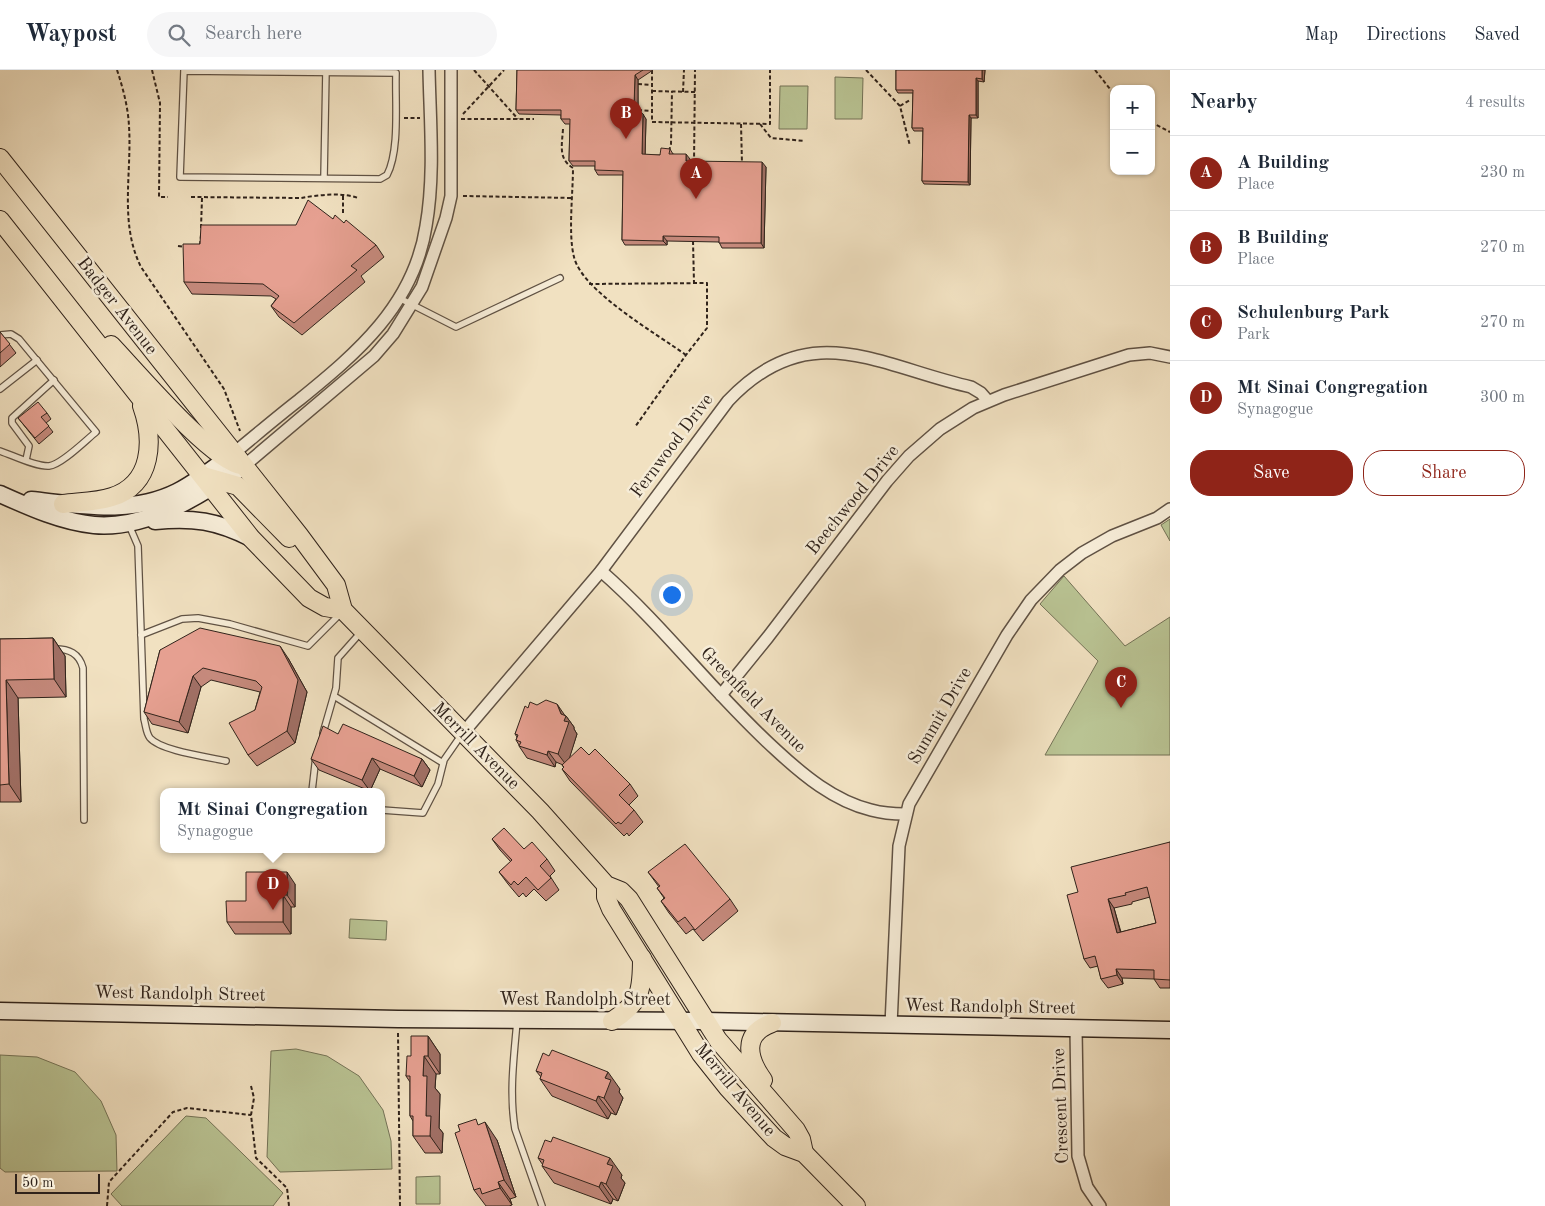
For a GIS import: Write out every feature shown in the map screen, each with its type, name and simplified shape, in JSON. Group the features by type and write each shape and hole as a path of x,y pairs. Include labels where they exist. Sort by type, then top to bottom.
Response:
{"main road":[{"name":"Badger Avenue","path":"0,158 234,459"},
{"path":"0,220 137,394 213,481 251,538 310,598 325,607 343,610"},
{"path":"76,316 102,335 202,439 234,459"},
{"path":"63,504 112,497 130,487 142,474 148,456 150,432 137,394"},
{"name":"Merrill Avenue","path":"234,459 332,580 339,592 343,610 560,832 606,885 623,892 633,904 718,1040 800,1136 804,1153"},
{"path":"213,481 241,488 281,531 332,580"},
{"name":"Merrill Avenue","path":"606,885 609,906 680,1021 712,1068 774,1138 785,1146 804,1153 856,1206"},
{"path":"612,1020 629,1008 638,997 642,983 642,957"},
{"path":"772,1023 757,1031 751,1044 750,1058 778,1109"}],"street":[{"path":"128,523 165,512 213,481 234,459 354,354 376,330 399,298 412,272 427,225 430,177 428,70"},
{"path":"234,459 374,356 393,334 412,304 432,262 451,196 451,70"},
{"name":"Beechwood Drive","path":"720,695 768,637 886,481 909,456 940,429 988,401 1141,352 1170,357"},
{"name":"Fernwood Drive","path":"464,733 601,571 728,401 747,383 779,364 813,354 848,353 971,387 981,393 988,401"},
{"path":"4,496 63,504 114,507 137,505 213,481"},
{"path":"4,496 76,522 100,526 190,519 219,524 251,538"},
{"name":"Summit Drive","path":"892,1025 899,846 905,814 961,714 1030,600 1060,570 1082,553 1112,536 1157,518 1170,509"},
{"name":"Greenfield Avenue","path":"601,571 646,613 720,695 766,742 824,789 871,810 905,814"},
{"name":"West Randolph Street","path":"0,1011 398,1019 706,1021 1170,1030"},
{"name":"Crescent Drive","path":"1076,1029 1078,1156 1087,1187 1100,1206"}],"lane":[{"path":"184,70 326,71 396,74 394,140 392,162 387,175 380,179 180,176 184,70"},
{"path":"324,178 326,71"},
{"path":"399,298 456,327 560,278"},
{"path":"0,336 11,334 16,336 96,432 54,464 45,466 0,451"},
{"path":"0,389 37,360"},
{"path":"26,460 29,446 14,425 12,418 54,380"},
{"path":"128,523 138,546 144,720 150,738 162,746 226,761"},
{"path":"141,635 182,620 198,618 230,624 308,646 343,610"},
{"path":"320,743 334,696 340,655 362,630"},
{"path":"49,650 70,651 76,654 83,668 84,820"},
{"path":"334,696 443,763"},
{"path":"385,810 423,813 439,780 443,763 464,733"},
{"path":"312,788 318,751"},
{"path":"517,1020 512,1085 513,1117 515,1129 542,1206"}],"path":[{"path":"117,70 123,86 129,126 128,214 133,251 141,267 224,389 240,431"},
{"path":"152,70 160,103 159,197 168,197"},
{"path":"474,70 518,119"},
{"path":"504,70 464,112 460,119 534,119"},
{"path":"652,70 652,122 741,124 770,124 770,70"},
{"path":"684,70 684,92"},
{"path":"694,166 695,70"},
{"path":"866,70 900,106 910,146"},
{"path":"1095,70 1110,89"},
{"path":"638,84 652,85"},
{"path":"652,91 694,92"},
{"path":"668,153 671,144 672,92"},
{"path":"900,106 910,100"},
{"path":"518,109 518,119"},
{"path":"638,110 652,110"},
{"path":"410,118 422,118"},
{"path":"741,124 742,166"},
{"path":"760,124 771,138 805,141"},
{"path":"1155,124 1170,132"},
{"path":"563,129 562,156 564,163 572,168 573,255 576,265 589,284 686,355"},
{"path":"191,198 302,198 314,196 358,198"},
{"path":"342,196 344,213"},
{"path":"457,196 573,198"},
{"path":"178,246 200,247 202,198"},
{"path":"693,241 694,283"},
{"path":"589,284 707,283 707,328 635,427"},
{"path":"398,1019 400,1206"},
{"path":"251,1086 254,1098 252,1116 256,1158 287,1188 289,1206"},
{"path":"107,1206 109,1182 173,1112 187,1108 252,1116"}],"green space":[{"path":"835,77 863,78 862,119 835,119"},
{"path":"780,86 808,86 807,129 779,129"},
{"path":"1170,519 1170,541 1161,525"},
{"path":"1064,576 1125,646 1170,617 1170,755 1045,755 1098,661 1040,604"},
{"path":"350,919 387,921 386,940 349,938"},
{"path":"296,1049 327,1056 359,1076 383,1110 391,1141 392,1169 280,1172 267,1157 271,1051"},
{"path":"0,1055 37,1057 75,1072 101,1101 116,1135 117,1171 5,1172 0,1168"},
{"path":"186,1116 206,1118 283,1193 273,1206 122,1206 111,1194"},
{"path":"440,1176 440,1204 416,1204 416,1177"}],"building":[{"path":"517,70 643,70 635,75 634,107 643,114 642,154 660,155 661,148 670,149 669,154 686,154 686,161 762,162 761,243 719,243 719,237 663,236 663,241 622,240 623,171 595,170 595,161 569,161 570,119 561,119 561,110 516,110"},
{"path":"896,70 982,70 982,79 976,78 976,115 969,115 968,182 922,181 923,128 912,128 913,90 896,90"},
{"path":"308,200 333,219 335,215 344,223 346,220 376,245 351,266 357,270 294,323 271,306 279,296 263,284 184,282 183,244 200,244 201,225 296,225"},
{"path":"0,332 10,344 0,353"},
{"path":"38,402 47,413 41,417 49,426 35,438 18,418"},
{"path":"200,628 280,646 298,680 287,731 248,755 229,723 255,710 262,687 256,681 203,668 193,676 179,722 144,712 160,650"},
{"path":"53,638 54,679 6,680 9,784 0,785 0,639"},
{"path":"546,700 557,704 561,714 566,716 564,721 569,722 558,754 548,751 547,755 519,746 521,742 516,740 518,735 515,734 525,706 528,708 530,702 537,705"},
{"path":"343,724 422,759 414,776 372,758 362,780 311,759 323,726 338,734"},
{"path":"581,747 589,755 595,749 630,784 619,795 634,810 621,824 618,822 616,824 562,769 564,767 562,765"},
{"path":"504,828 524,849 532,842 547,859 540,866 551,878 538,890 526,877 518,885 514,881 511,885 499,872 512,860 492,839"},
{"path":"1170,842 1170,980 1154,979 1154,970 1116,969 1117,975 1101,979 1095,956 1084,959 1067,895 1078,892 1071,867","holes":["1147,887 1156,923 1117,933 1108,899"]},
{"path":"685,844 730,899 695,930 685,917 678,922 661,901 665,898 657,888 660,886 648,872"},
{"path":"246,872 287,872 287,895 283,895 283,922 227,922 226,901 246,901"},
{"path":"411,1036 428,1036 428,1056 424,1056 423,1076 427,1076 426,1116 431,1116 430,1136 413,1136 413,1116 410,1116 410,1076 406,1076 407,1056 411,1056"},
{"path":"552,1050 608,1072 605,1078 611,1080 604,1098 598,1096 596,1101 540,1079 542,1073 536,1071 543,1053 549,1056"},
{"path":"476,1119 478,1125 485,1122 504,1180 498,1182 500,1188 482,1194 480,1188 474,1190 455,1133 460,1131 458,1125"},
{"path":"553,1137 610,1158 607,1164 613,1166 606,1184 601,1182 599,1187 542,1166 544,1160 538,1158 545,1140 551,1142"}],"place":[{"name":"B Building","path":"626,139"},
{"name":"A Building","path":"696,199"},
{"name":"Schulenburg Park","path":"1121,708"},
{"name":"Mt Sinai Congregation","path":"273,910"}]}
